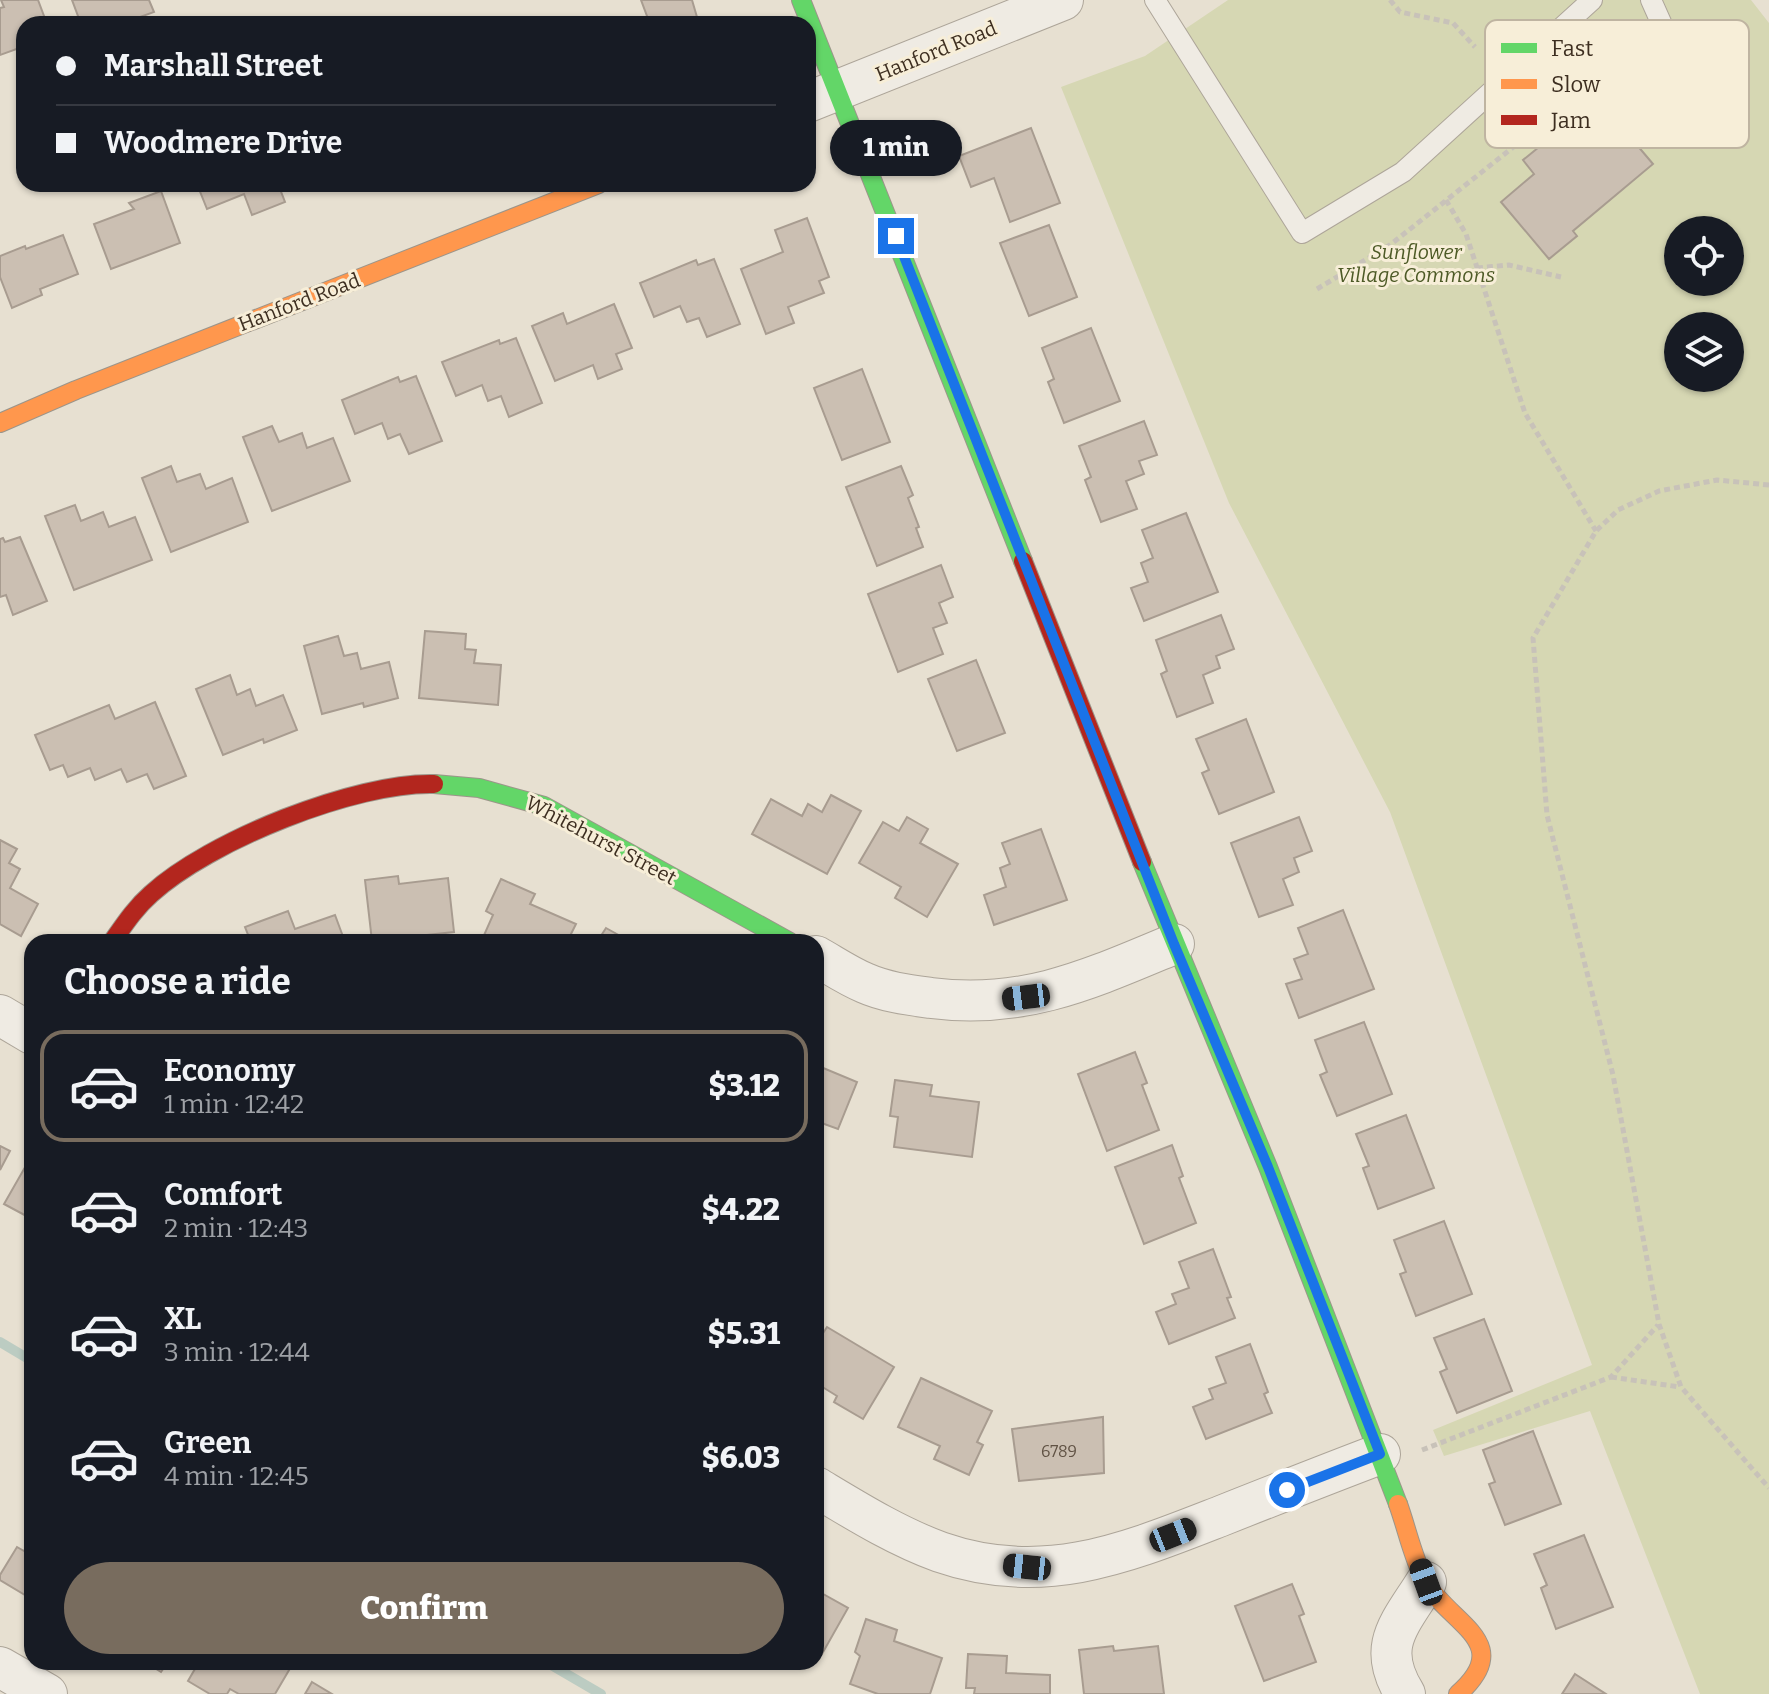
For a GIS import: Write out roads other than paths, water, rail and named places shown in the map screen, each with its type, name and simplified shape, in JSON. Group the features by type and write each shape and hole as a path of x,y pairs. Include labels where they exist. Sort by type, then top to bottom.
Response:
{"street":[{"name":"Hanford Road","path":"823,96 1063,0"},
{"path":"816,65 823,96 1268,1167 1380,1454 1426,1582 1477,1639 1483,1656 1475,1679 1458,1694"},
{"name":"Hanford Road","path":"0,423 76,390 579,192"},
{"name":"Whitehurst Street","path":"116,934 146,900 181,871 220,846 284,818 371,791 410,784 442,783 514,795 544,806 776,934"},
{"path":"824,961 865,984 905,995 960,1002 993,1001 1026,997 1079,982 1174,944"},
{"path":"0,1015 24,1029"},
{"path":"824,1492 891,1531 941,1552 983,1563 1060,1566 1102,1559 1144,1546 1380,1454"},
{"path":"1405,1694 1390,1660 1390,1645 1426,1582"},
{"path":"0,1667 47,1694"}],"lane":[{"path":"1155,0 1302,233 1403,172 1485,97"},
{"path":"1570,20 1592,0"},
{"path":"1651,0 1660,20"}],"waterway":[{"path":"0,1342 24,1356"},
{"path":"560,1670 601,1694"}],"park label":[{"name":"Sunflower Village Commons","path":"1416,264"}]}
